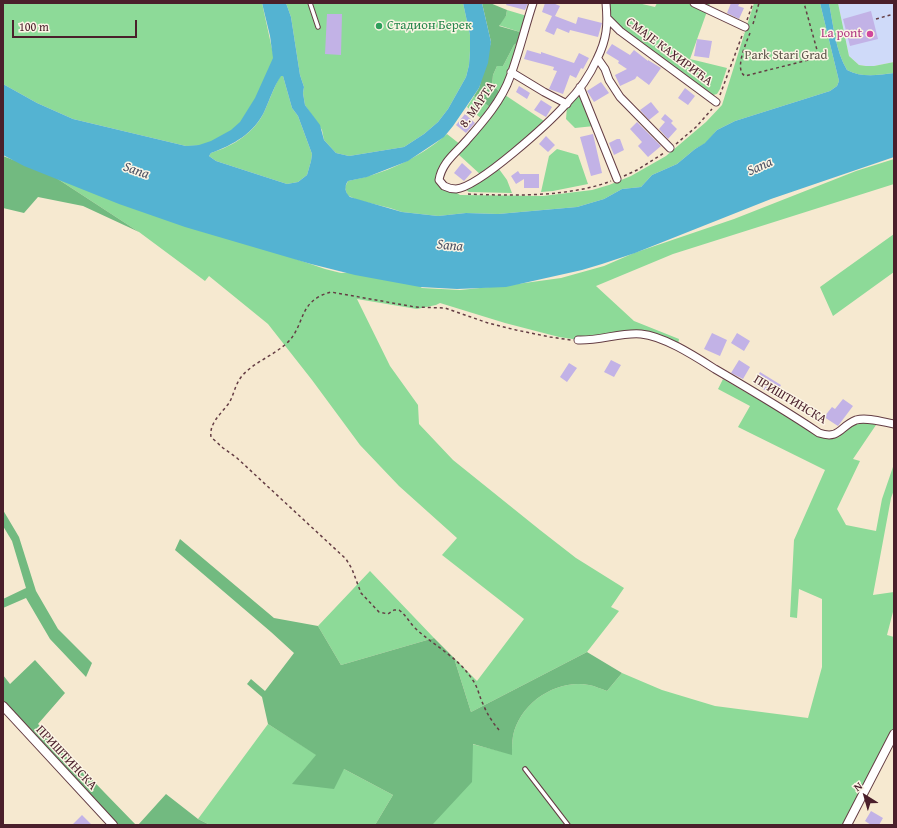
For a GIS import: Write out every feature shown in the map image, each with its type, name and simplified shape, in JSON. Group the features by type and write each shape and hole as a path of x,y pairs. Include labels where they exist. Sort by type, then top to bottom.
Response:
{"street":[{"name":"8. МАРТА","path":"455,189 444,186 441,183 441,171 447,161 466,141 495,104 505,88 533,3"},
{"path":"455,189 469,184 497,167 567,104 598,59 605,39 608,19 606,3"},
{"path":"694,3 749,28"},
{"name":"СМAЈЕ КАХИРИЋА","path":"608,19 620,31 716,102"},
{"path":"598,59 605,68 609,80 620,97 670,148"},
{"path":"511,72 567,104"},
{"path":"580,87 618,179"},
{"name":"ПРИШТИНСКА","path":"578,340 589,341 632,334 649,335 658,338 699,359 778,406 819,433 826,435 836,434 857,420 864,419 894,424"},
{"name":"ПРИШТИНСКА","path":"3,706 113,825"},
{"path":"847,825 894,734"}],"lane":[{"path":"310,3 318,27"},
{"path":"524,769 568,825"}],"path":[{"path":"753,3 749,28 740,62 740,70 742,75 745,76 808,60 816,54 817,50 804,3"},
{"path":"455,189 466,194 520,195 561,192 601,185 637,170 670,148 696,127 709,113 723,91 759,3"},
{"path":"876,19 894,14"},
{"path":"499,730 488,714 479,691 463,667 415,628 405,614 399,610 394,610 388,614 379,612 361,593 352,569 346,559 237,458 211,437 210,431 214,421 230,402 238,382 243,375 250,368 287,343 294,333 308,304 321,294 331,292 415,307 445,308 488,323 550,337 578,340"}],"shaded area":[{"path":"838,3 894,3 894,62 866,66 859,65 849,56"}],"green space":[{"path":"3,3 262,3 274,58 258,112 211,145 186,146 73,119 37,103 3,84"},
{"path":"286,3 463,3 470,35 469,65 466,77 448,109 438,122 424,134 404,147 349,156 336,153 324,140 322,130 305,105 303,93 304,87 300,75 291,17"},
{"path":"482,3 490,3 507,10 506,16 499,26 520,32 517,43 514,45 503,66 497,66 493,75 492,85 499,91 490,107 474,96 479,88 491,42"},
{"path":"609,3 638,3 655,7 657,3 710,3 690,59 727,68 717,94 713,95 629,35 614,22 611,17"},
{"name":"Park Stari Grad","path":"754,3 820,3 839,81 837,86 830,91 735,121 717,130 706,143 695,149 677,164 652,175 641,187 622,189 604,199 577,207 498,214 466,213 438,216 402,212 357,200 347,195 345,187 348,181 375,174 400,164 424,151 447,134 461,145 441,164 437,176 443,189 454,191 460,195 543,196 592,190 631,176 666,156 706,122 722,105"},
{"path":"829,3 838,3 849,56 859,65 866,66 894,62 894,73 864,75 847,70 840,55"},
{"path":"507,10 527,16 520,32 498,25 506,16"},
{"path":"517,43 507,77 499,91 492,85 493,75 497,66 503,66 514,45"},
{"path":"280,76 283,76 292,108 298,116 312,154 307,175 298,182 287,184 216,161 209,156 211,153 227,147 242,138 249,132 261,118"},
{"path":"578,93 581,94 594,126 575,128 566,119 567,107"},
{"path":"505,95 544,121 534,132 481,175 458,154 486,123"},
{"path":"474,96 490,107 482,119 467,107"},
{"path":"557,149 578,155 588,184 541,192 549,156"},
{"path":"3,156 50,174 139,232 83,206 38,197 24,213 3,208"},
{"path":"894,159 894,184 673,254 596,286 634,321 679,339 678,345 646,332 579,340 559,337 505,323 440,303 417,309 357,299 390,366 418,405 419,424 453,460 540,530 576,558 624,588 611,607 619,611 587,652 471,712 454,658 477,681 524,619 442,555 457,538 399,486 360,445 268,324 209,276 205,281 139,232 50,174 325,269 341,273 399,273 422,288 460,290 561,278 604,266 634,253 734,219 856,171"},
{"path":"499,169 507,180 512,193 469,192 466,190 466,188"},
{"path":"894,234 894,272 833,316 820,287"},
{"path":"723,379 821,436 830,439 839,437 855,423 865,422 876,425 853,459 860,461 837,509 846,525 876,531 882,499 894,464 894,490 891,498 873,595 894,592 894,608 887,635 894,637 894,728 843,825 432,825 472,744 512,754 513,736 523,713 541,696 564,686 577,684 589,685 607,691 622,673 662,690 715,706 808,718 822,667 822,599 799,589 797,618 790,617 794,540 825,470 738,427 750,406 718,389"},
{"path":"3,510 19,537 36,591 58,629 92,663 86,677 50,639 26,598 3,608 3,599 26,588 12,541 3,526"},
{"path":"180,539 274,618 318,626 341,665 434,638 454,658 471,712 587,652 622,673 607,691 591,685 577,684 552,690 541,696 523,713 517,724 513,736 512,755 473,744 472,782 433,824 375,825 393,795 344,769 334,789 292,784 316,755 268,724 262,697 247,684 251,679 265,691 294,653 175,550"},
{"path":"370,571 434,638 341,665 318,626"},
{"path":"35,660 65,693 38,724 136,825 118,825 3,702 3,675 10,684"},
{"path":"268,724 317,755 293,784 344,769 393,795 375,825 210,825 198,819"},
{"path":"166,794 198,819 210,825 138,825"}],"water":[{"name":"Sana","path":"262,3 286,3 291,17 300,75 304,87 303,93 305,105 320,125 324,140 336,153 349,156 404,147 424,134 438,122 448,109 466,77 469,65 470,35 463,3 482,3 491,42 488,63 479,88 453,126 444,137 408,161 367,177 348,181 346,185 346,191 350,197 402,212 438,216 466,213 498,214 577,207 604,199 622,189 641,187 652,175 677,164 705,143 717,130 735,121 830,91 837,86 839,81 820,3 829,3 840,55 847,70 864,75 894,73 894,157 771,199 635,253 602,264 506,287 457,289 420,287 355,275 311,264 185,227 119,204 24,166 3,155 3,84 37,103 73,119 186,146 199,145 211,141 231,130 240,122 255,98 273,58 270,36","holes":["281,76 283,76 292,108 298,116 312,154 307,175 298,182 287,184 216,161 209,156 211,153 235,142 249,132 261,118 274,88"]}],"building":[{"path":"507,3 528,3 525,10 506,5"},
{"path":"545,3 553,3 560,6 555,16 576,24 578,17 602,23 598,37 570,30 569,33 557,28 554,35 545,31 552,16 542,12"},
{"path":"731,3 740,3 738,6 744,8 739,19 727,13"},
{"path":"871,11 878,39 850,46 843,19"},
{"path":"327,14 342,14 341,55 325,54"},
{"path":"697,39 712,41 709,58 694,56"},
{"path":"612,44 630,55 634,50 648,61 661,68 649,85 637,76 635,79 620,86 615,75 627,69 618,63 619,61 606,53"},
{"path":"527,50 541,54 541,52 574,63 579,53 589,58 583,69 581,68 576,78 570,75 563,94 549,89 557,71 553,70 554,67 524,59"},
{"path":"601,82 609,93 594,102 587,91"},
{"path":"519,86 530,93 527,99 516,92"},
{"path":"685,88 695,96 688,105 678,98"},
{"path":"541,100 552,107 546,117 534,110"},
{"path":"651,102 659,112 649,120 640,110"},
{"path":"465,114 475,123 466,133 456,125"},
{"path":"665,114 673,121 671,123 677,129 668,139 659,129 665,122 661,119"},
{"path":"637,122 661,146 648,157 638,146 642,142 630,129"},
{"path":"593,134 602,173 591,176 580,137"},
{"path":"546,136 555,145 548,152 539,144"},
{"path":"620,139 624,150 614,155 609,143"},
{"path":"462,163 472,172 464,181 454,173"},
{"path":"518,171 520,174 539,174 539,188 524,188 524,179 516,184 511,176"},
{"path":"712,333 727,340 720,356 704,349"},
{"path":"737,333 750,341 744,351 731,343"},
{"path":"611,360 621,365 614,377 604,372"},
{"path":"739,360 750,367 743,379 731,373"},
{"path":"569,363 577,368 567,382 560,377"},
{"path":"760,372 781,385 775,396 754,384"},
{"path":"843,399 853,406 838,426 824,417 832,407 835,409"},
{"path":"871,811 883,818 879,825 871,825 865,821"},
{"path":"82,815 92,825 72,825"}],"place":[{"name":"Стадион Берек","path":"379,26"},
{"name":"La pont","path":"870,34"}]}
